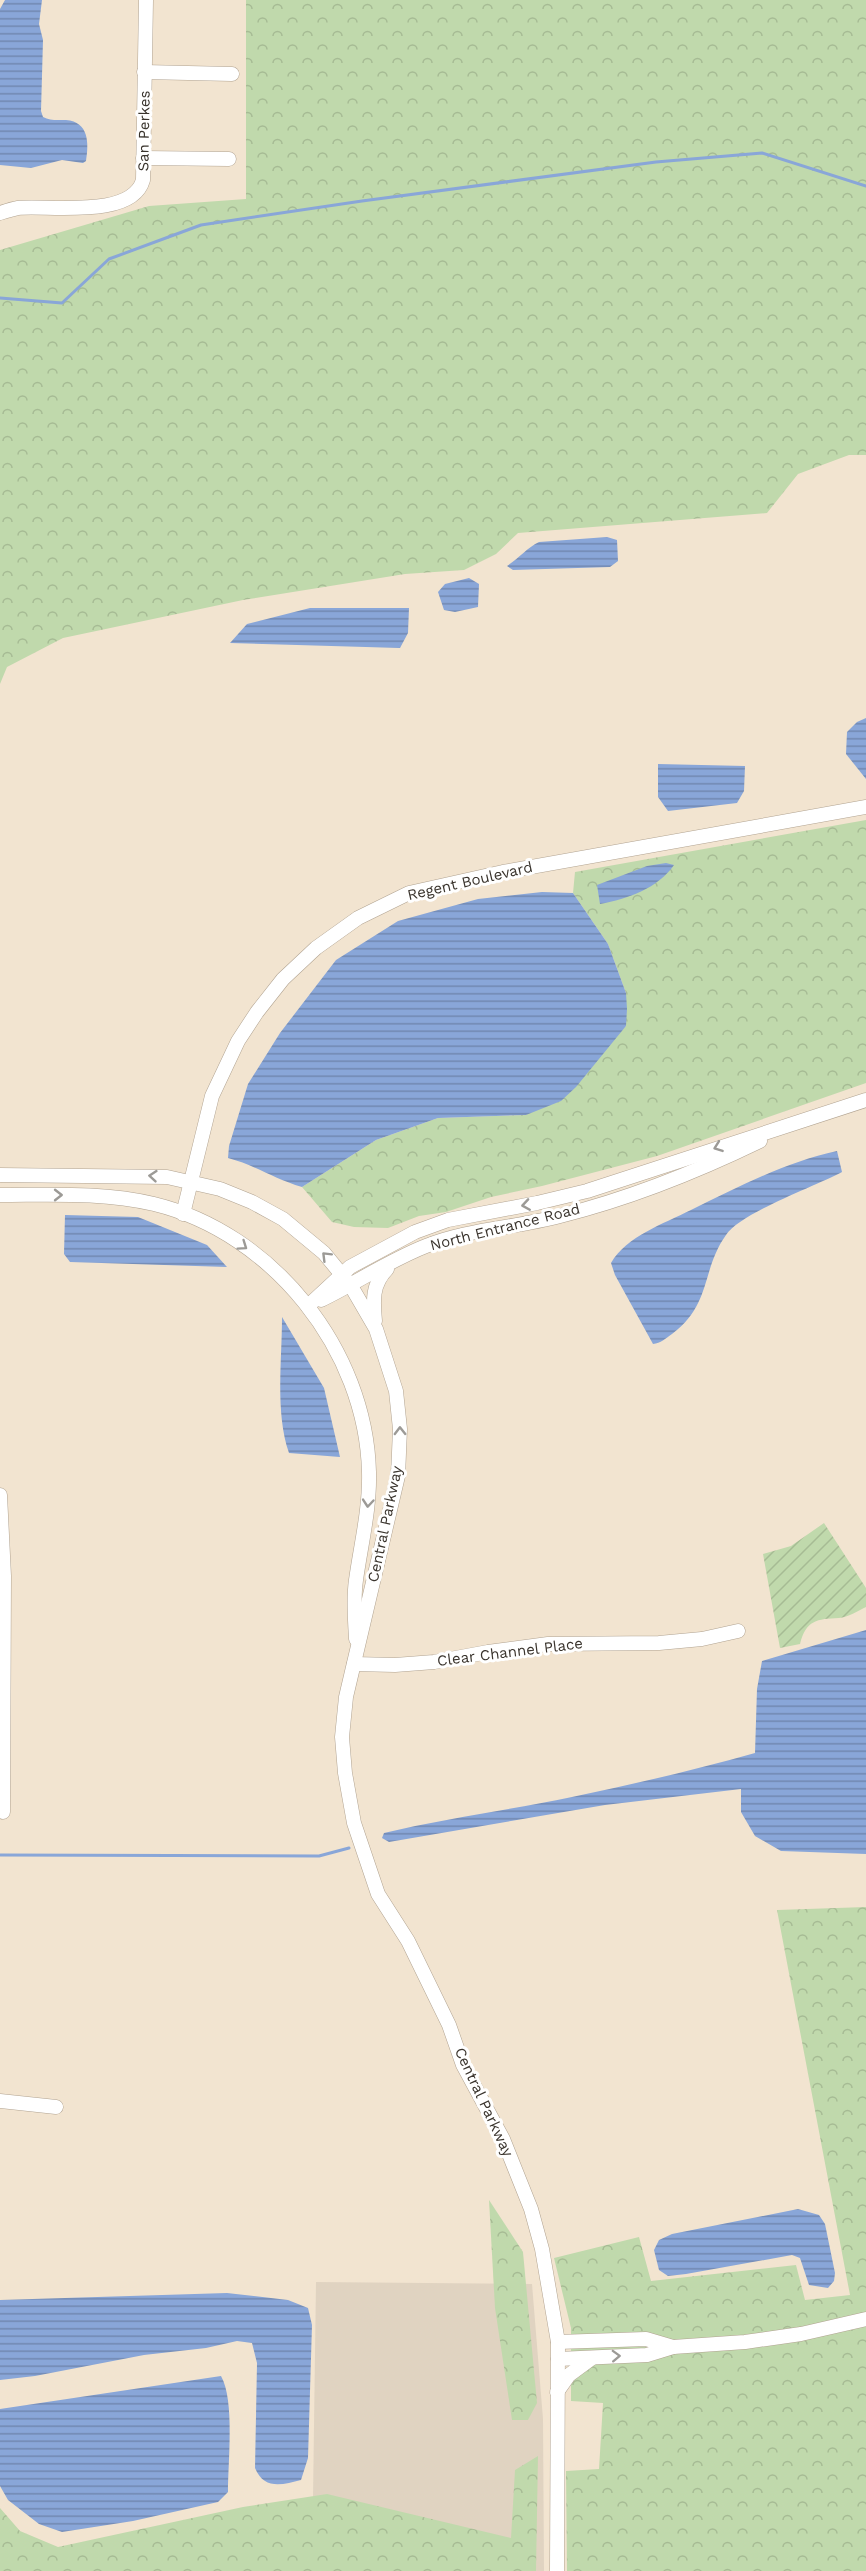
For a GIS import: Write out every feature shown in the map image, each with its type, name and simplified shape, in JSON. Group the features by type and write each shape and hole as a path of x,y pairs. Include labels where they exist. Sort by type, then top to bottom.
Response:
{"street":[{"name":"San Perkes","path":"0,213 18,208 78,209 129,198 141,188 146,0"},
{"path":"144,72 232,74"},
{"path":"143,158 229,159"},
{"name":"Regent Boulevard","path":"183,1214 212,1096 238,1041 283,979 316,948 358,918 409,893 503,872 866,807"},
{"name":"North Entrance Road","path":"308,1306 342,1274 392,1242 448,1220 583,1192 866,1100"},
{"name":"North Entrance Road","path":"308,1306 351,1286 425,1246 450,1238 560,1216 646,1189 714,1162 794,1124"},
{"name":"Central Parkway","path":"0,1174 142,1175 192,1181 252,1202 283,1220 324,1253 351,1286 376,1329 396,1391 400,1429 398,1476 346,1697 342,1737 345,1773 354,1823 378,1894 408,1941 444,2014 463,2064 503,2139 531,2209 542,2249 558,2342 557,2571"},
{"path":"583,1192 601,1197 606,1202"},
{"name":"Central Parkway","path":"0,1195 105,1196 156,1205 183,1214 216,1229 245,1247 274,1270 308,1306 343,1363 355,1394 366,1444 369,1496 354,1600 355,1658"},
{"path":"376,1329 374,1290 383,1273 393,1263"},
{"path":"0,1495 4,1576 3,1812"},
{"name":"Clear Channel Place","path":"355,1658 395,1665 434,1662 549,1644 659,1643 702,1639 738,1631"},
{"path":"0,2101 57,2107"},
{"path":"558,2359 647,2355 673,2347 745,2342 801,2334 866,2319"},
{"path":"558,2342 646,2339 673,2347"},
{"path":"557,2392 569,2375 594,2357"}],"shaded area":[{"path":"316,2282 532,2284 543,2419 544,2571 312,2571"}],"green space":[{"path":"246,0 866,0 866,455 849,455 798,474 767,513 518,533 496,554 464,570 405,574 243,600 63,638 7,667 0,684 0,250 149,206 246,199"},
{"path":"866,820 866,1083 657,1156 491,1197 446,1212 419,1216 388,1228 354,1227 332,1222 302,1187 376,1140 438,1118 526,1115 626,1026 626,993 608,944 573,893 575,872"},
{"path":"824,1523 866,1588 866,1607 846,1616 814,1622 809,1625 802,1636 800,1644 780,1648 763,1554 791,1546"},
{"path":"866,1907 866,2571 567,2571 566,2471 599,2469 603,2403 571,2401 571,2328 554,2258 639,2237 651,2281 796,2265 805,2300 850,2295 777,1910"},
{"path":"489,2200 523,2252 537,2403 528,2420 512,2420 495,2308"},
{"path":"538,2456 536,2571 0,2571 0,2508 20,2531 58,2547 243,2507 327,2494 511,2538 515,2470"}],"water":[{"path":"5,0 42,0 39,24 43,40 41,111 43,117 74,122 83,129 86,134 87,147 86,161 83,163 62,160 31,168 0,165 0,9"},
{"path":"607,537 617,540 618,561 610,567 513,570 507,566 539,542"},
{"path":"469,578 479,584 478,607 455,612 444,610 438,592 445,584"},
{"path":"310,608 409,608 408,633 400,648 230,643 247,624"},
{"path":"866,718 866,779 846,754 847,732 857,722"},
{"path":"658,764 745,766 744,791 737,803 668,811 658,797"},
{"path":"666,863 674,865 651,886 632,896 600,904 597,885 647,866"},
{"path":"542,892 573,893 608,944 626,993 626,1026 576,1087 561,1101 526,1115 438,1118 376,1140 302,1187 228,1158 229,1146 248,1084 280,1033 336,960 398,921 478,899"},
{"path":"837,1151 842,1172 762,1209 746,1218 726,1235 718,1248 694,1311 672,1334 661,1342 653,1344 615,1275 611,1263 626,1245 646,1232 744,1184 781,1168"},
{"path":"65,1215 138,1217 207,1245 227,1267 70,1262 64,1254"},
{"path":"282,1317 324,1388 340,1457 289,1453 281,1404"},
{"path":"866,1630 866,1854 781,1851 755,1836 741,1812 741,1789 605,1805 389,1842 382,1838 384,1833 454,1818 549,1802 755,1753 757,1689 762,1661"},
{"path":"798,2209 819,2215 825,2224 835,2273 834,2281 828,2288 809,2285 800,2258 792,2255 686,2274 668,2276 659,2270 654,2250 659,2240 672,2234"},
{"path":"227,2293 288,2300 308,2308 312,2325 308,2458 301,2480 280,2484 268,2483 263,2480 255,2468 257,2363 252,2343 237,2341 206,2348 144,2355 35,2376 0,2380 0,2300"},
{"path":"221,2376 228,2400 229,2416 228,2492 218,2502 133,2521 62,2532 39,2524 8,2500 0,2486 0,2409"}],"waterway":[{"path":"0,298 62,303 109,259 201,225 656,162 762,153 866,186"},
{"path":"0,1855 319,1856 349,1848"}]}
